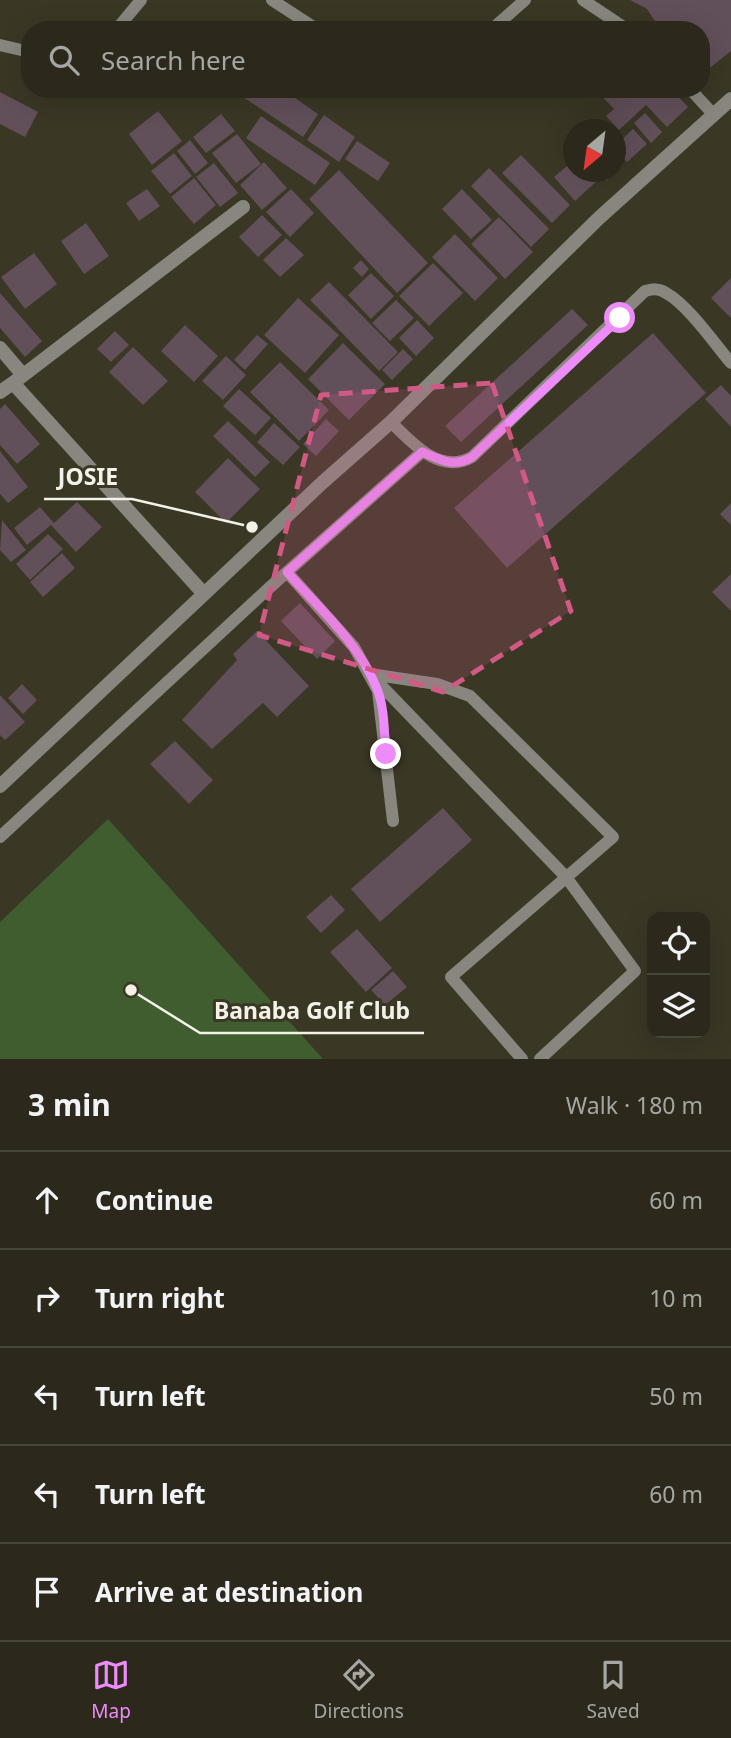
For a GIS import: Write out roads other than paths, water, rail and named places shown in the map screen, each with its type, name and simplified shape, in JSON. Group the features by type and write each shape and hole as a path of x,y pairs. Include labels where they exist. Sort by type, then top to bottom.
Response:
{"street":[{"path":"0,786 323,482 391,422 599,218 731,99"},
{"path":"0,392 243,207"},
{"path":"0,348 18,379 204,594"}],"lane":[{"path":"124,21 141,0"},
{"path":"272,0 304,21"},
{"path":"501,21 525,0"},
{"path":"583,0 618,21"},
{"path":"0,45 21,50"},
{"path":"698,98 714,115"},
{"path":"391,422 422,452 447,462 462,463 472,457 645,291 654,288 666,292 680,304 731,363"},
{"path":"0,838 287,572 422,452"},
{"path":"287,572 354,647 378,691 394,821"},
{"path":"370,674 438,684 470,696 613,837 451,976 522,1059"},
{"path":"370,674 566,877 635,971 540,1059"}],"place":[{"name":"JOSIE","path":"252,527"},
{"name":"Banaba Golf Club","path":"131,990"}]}
